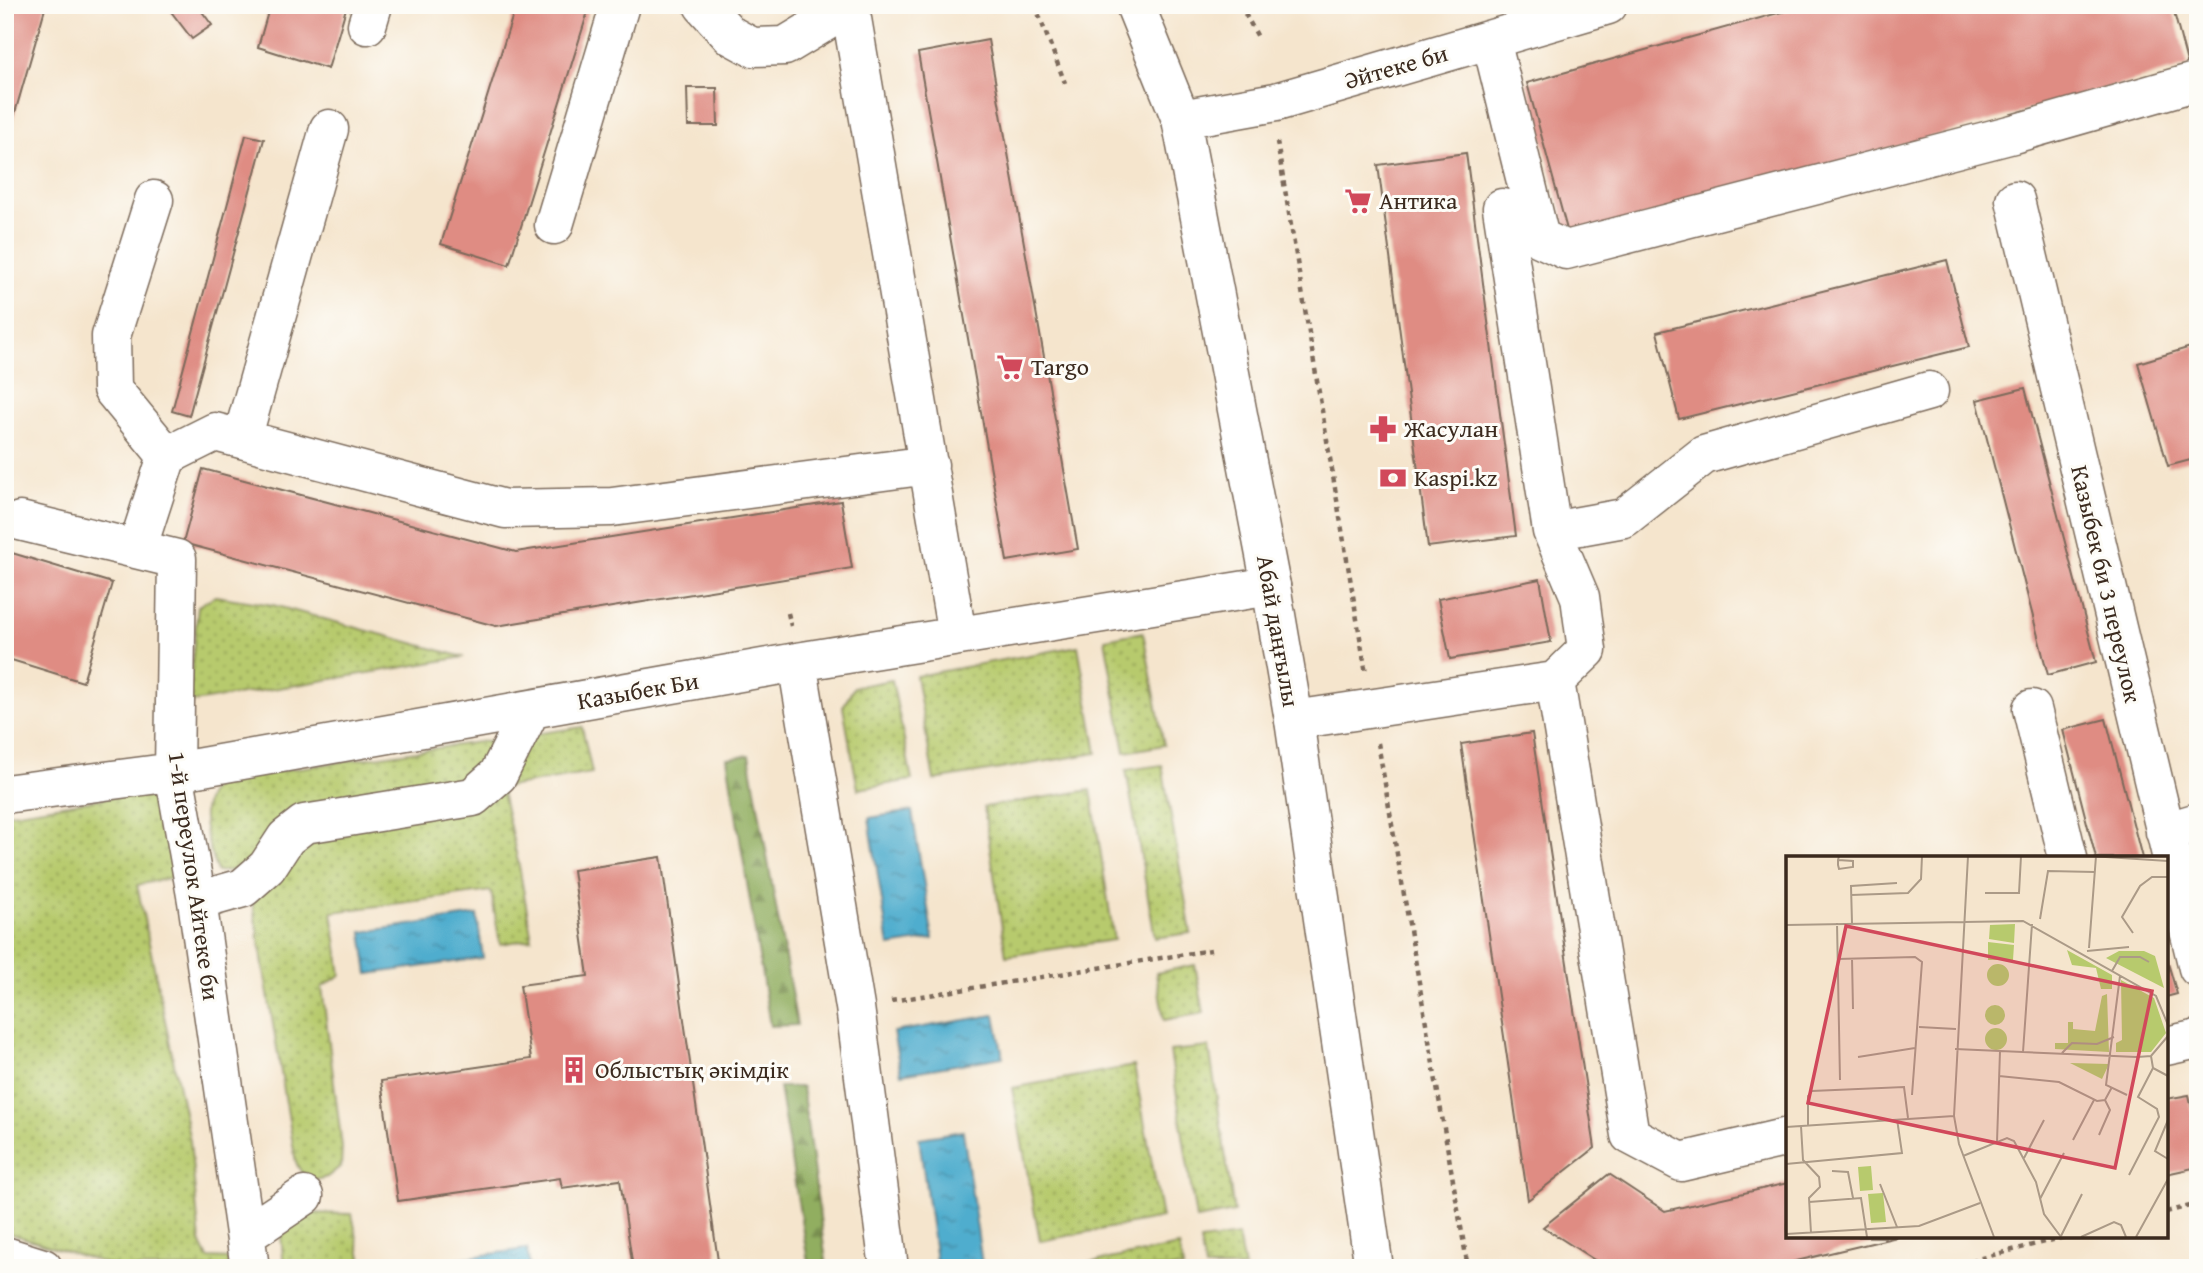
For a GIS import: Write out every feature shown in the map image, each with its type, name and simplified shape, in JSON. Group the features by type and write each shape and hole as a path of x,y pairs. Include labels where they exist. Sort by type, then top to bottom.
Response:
{"street":[{"path":"554,225 620,5"},
{"path":"703,5 730,35 752,47 785,46 852,6 957,635"},
{"name":"Абай даңғылы","path":"1135,5 1181,119 1271,586 1294,720 1374,1268"},
{"name":"Әйтеке би","path":"1181,119 1276,102 1491,40 1563,11 1608,5"},
{"path":"1491,40 1540,238 1566,250 2013,134 2198,81"},
{"path":"242,439 329,129"},
{"path":"154,200 111,336 112,389 167,456"},
{"name":"Казыбек би 3 переулок","path":"2015,200 2182,827 2198,968"},
{"path":"1294,720 1555,681 1587,650 1580,597 1552,531 1502,208"},
{"path":"1552,531 1623,518 1704,455 1929,391"},
{"path":"137,550 167,456 215,432 505,509 612,508 929,464"},
{"name":"1-й переулок Айтеке би","path":"20,521 177,559 174,772 197,901 248,1251"},
{"name":"Казыбек Би","path":"5,794 174,772 797,662 1271,586"},
{"path":"797,662 855,1007 889,1268"},
{"path":"1555,681 1630,1135 1681,1162 1786,1136"},
{"path":"2032,709 2068,856"},
{"path":"197,901 243,888 267,867 286,838 304,824 473,797 498,775 530,711"},
{"path":"2168,1046 2198,1039"},
{"path":"248,1251 304,1196"},
{"path":"5,1256 43,1268"}],"path":[{"path":"1035,5 1065,83"},
{"path":"1240,5 1258,37"},
{"path":"855,1007 1211,950"},
{"path":"2168,1212 2198,1204"},
{"path":"1942,1268 2060,1238"}],"green space":[{"path":"215,596 273,605 464,657 188,703 198,606"},
{"path":"1143,632 1164,745 1125,752 1105,639"},
{"path":"1078,646 1097,753 934,780 916,676"},
{"path":"892,680 912,780 858,789 843,707 854,687"},
{"path":"582,727 592,773 501,788 532,939 500,944 491,891 332,912 341,975 322,987 342,1147 341,1166 327,1177 307,1182 296,1163 247,868 217,872 204,820 206,800 211,791 223,779"},
{"path":"749,755 797,1025 770,1026 727,758"},
{"path":"1162,765 1191,933 1155,938 1126,770"},
{"path":"1091,790 1114,940 1006,956 984,807"},
{"path":"137,793 157,801 170,838 175,863 170,878 137,885 190,1141 200,1242 208,1258 232,1259 240,1268 120,1268 5,1232 5,814"},
{"path":"1195,965 1204,1013 1164,1020 1156,973"},
{"path":"1209,1047 1234,1212 1196,1219 1170,1051"},
{"path":"1134,1066 1162,1218 1040,1241 1012,1088"},
{"path":"779,1087 802,1087 827,1268 809,1268"},
{"path":"307,1213 352,1214 362,1262 381,1264 382,1268 284,1268 280,1224"},
{"path":"1238,1236 1244,1268 1205,1268 1200,1241"},
{"path":"1179,1246 1183,1268 1061,1268"}],"water":[{"path":"912,811 933,939 889,946 869,818"},
{"path":"477,915 483,958 368,974 362,932"},
{"path":"995,1015 1003,1057 901,1074 893,1032"},
{"path":"963,1131 982,1264 937,1268 919,1138"},
{"path":"527,1249 530,1268 414,1268 413,1265"}],"building":[{"path":"5,5 46,5 6,144 5,143"},
{"path":"166,5 197,5 212,25 192,39"},
{"path":"270,5 347,5 328,69 258,47"},
{"path":"516,5 590,5 509,265 441,244"},
{"path":"1807,5 2172,5 2188,66 1569,237 1527,83"},
{"path":"988,40 1078,549 1007,561 918,53"},
{"path":"687,88 717,88 718,126 688,126"},
{"path":"246,135 264,139 189,416 172,411"},
{"path":"1466,153 1516,536 1428,547 1378,165"},
{"path":"1947,260 1969,347 1679,419 1657,332"},
{"path":"2197,345 2198,458 2168,466 2138,363"},
{"path":"2025,388 2096,662 2048,675 1977,400"},
{"path":"203,469 516,552 841,501 852,568 496,626 183,543"},
{"path":"12,553 112,583 83,682 5,658 5,574"},
{"path":"1540,579 1551,642 1450,659 1438,599"},
{"path":"2106,719 2141,856 2095,856 2063,730"},
{"path":"1532,733 1595,1148 1528,1200 1461,744"},
{"name":"Облыстық әкімдік","path":"661,857 719,1268 633,1268 620,1180 562,1188 560,1178 398,1201 381,1081 531,1059 520,985 588,976 573,870"},
{"path":"2168,963 2177,994 2168,996"},
{"path":"2189,1095 2198,1134 2198,1167 2168,1174 2168,1099"},
{"path":"1609,1174 1665,1211 1786,1183 1786,1238 1893,1238 1767,1268 1607,1268 1543,1227"}],"place":[{"name":"Антика","path":"1358,201"},
{"name":"Targo","path":"1010,367"},
{"name":"Жасулан","path":"1383,429"},
{"name":"Kaspi.kz","path":"1393,478"},
{"name":"Облыстық әкімдік","path":"574,1070"}]}
